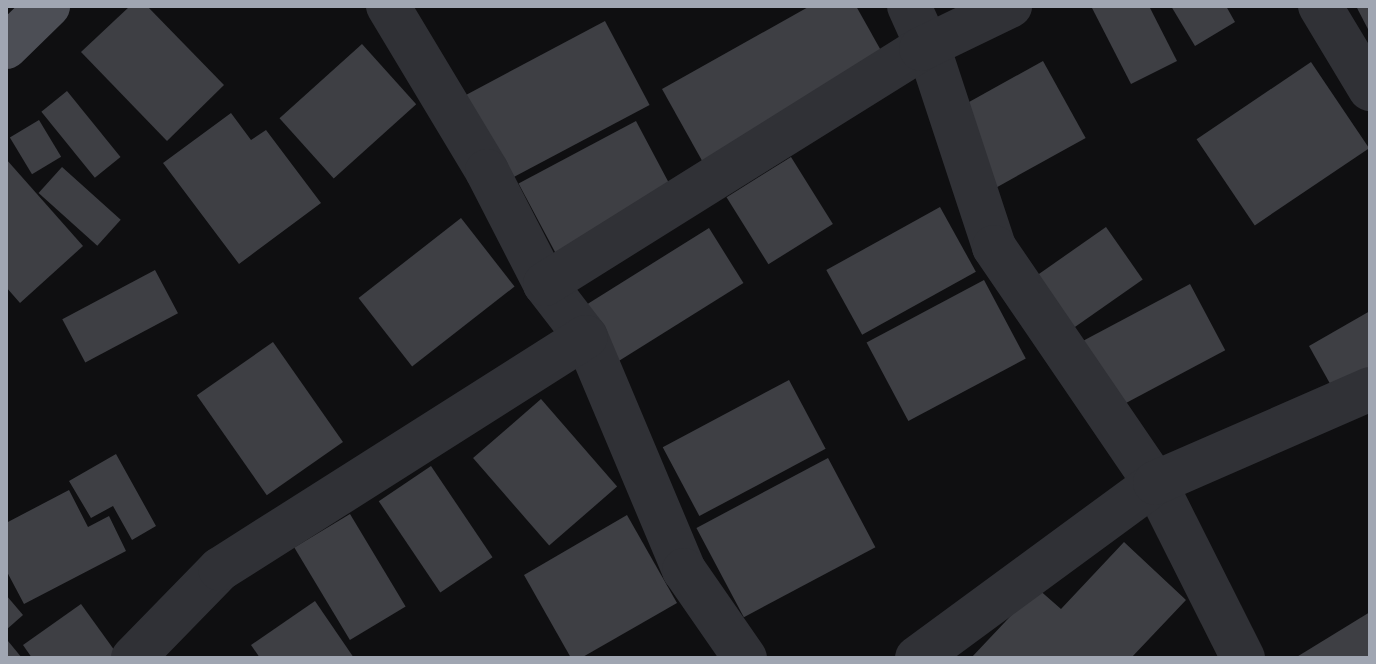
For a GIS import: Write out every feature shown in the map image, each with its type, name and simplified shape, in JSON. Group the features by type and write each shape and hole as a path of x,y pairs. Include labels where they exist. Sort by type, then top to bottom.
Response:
{"main road":[{"path":"6,47 48,6"}],"street":[{"path":"388,6 487,171 545,284 586,337 684,570 745,658"},
{"path":"909,6 927,46 994,247 1155,483 1243,658"},
{"path":"545,284 927,46 1010,6"},
{"path":"1320,6 1370,89"},
{"path":"133,658 220,569 586,337"},
{"path":"917,658 1155,483 1370,389"}],"building":[{"path":"130,6 147,6 224,85 167,141 81,52"},
{"path":"810,6 856,6 888,63 705,166 662,89"},
{"path":"1091,6 1149,6 1177,61 1131,84"},
{"path":"1171,6 1226,6 1235,22 1195,46"},
{"path":"1356,6 1370,6 1370,33"},
{"path":"605,21 650,105 511,179 466,95"},
{"path":"362,44 416,104 334,178 280,118"},
{"path":"1043,61 1086,138 996,187 954,110"},
{"path":"1311,62 1369,148 1255,225 1197,139"},
{"path":"67,91 120,157 95,178 41,112"},
{"path":"231,113 251,140 266,130 321,203 239,264 163,163"},
{"path":"39,120 61,157 32,174 10,138"},
{"path":"636,121 675,195 558,258 519,183"},
{"path":"791,157 833,224 768,264 727,197"},
{"path":"6,159 83,246 20,303 6,287"},
{"path":"62,167 121,220 97,246 39,193"},
{"path":"940,207 976,272 862,335 826,270"},
{"path":"461,218 515,287 412,367 359,298"},
{"path":"1106,227 1143,279 1062,336 1026,283"},
{"path":"709,228 743,283 619,361 584,306"},
{"path":"155,270 178,313 85,363 62,319"},
{"path":"984,280 1026,359 908,421 867,342"},
{"path":"1190,284 1225,350 1110,412 1074,346"},
{"path":"1370,311 1370,381 1338,398 1309,346"},
{"path":"273,342 343,442 267,495 197,395"},
{"path":"789,380 826,449 699,516 663,447"},
{"path":"541,399 617,487 549,546 473,458"},
{"path":"116,454 156,526 132,540 113,506 91,518 69,481"},
{"path":"828,458 875,547 744,617 696,528"},
{"path":"431,466 493,557 440,592 379,501"},
{"path":"69,490 88,527 109,516 126,551 24,604 6,570 6,523"},
{"path":"350,514 406,607 350,640 294,547"},
{"path":"627,515 677,603 581,658 571,658 524,575"},
{"path":"1124,542 1186,600 1131,658 971,658 1037,588 1061,609"},
{"path":"6,595 23,615 6,630"},
{"path":"315,601 354,658 260,658 251,645"},
{"path":"81,604 120,658 32,658 23,645"},
{"path":"1370,612 1370,658 1295,658"},
{"path":"8,641 22,658 6,658"}]}
